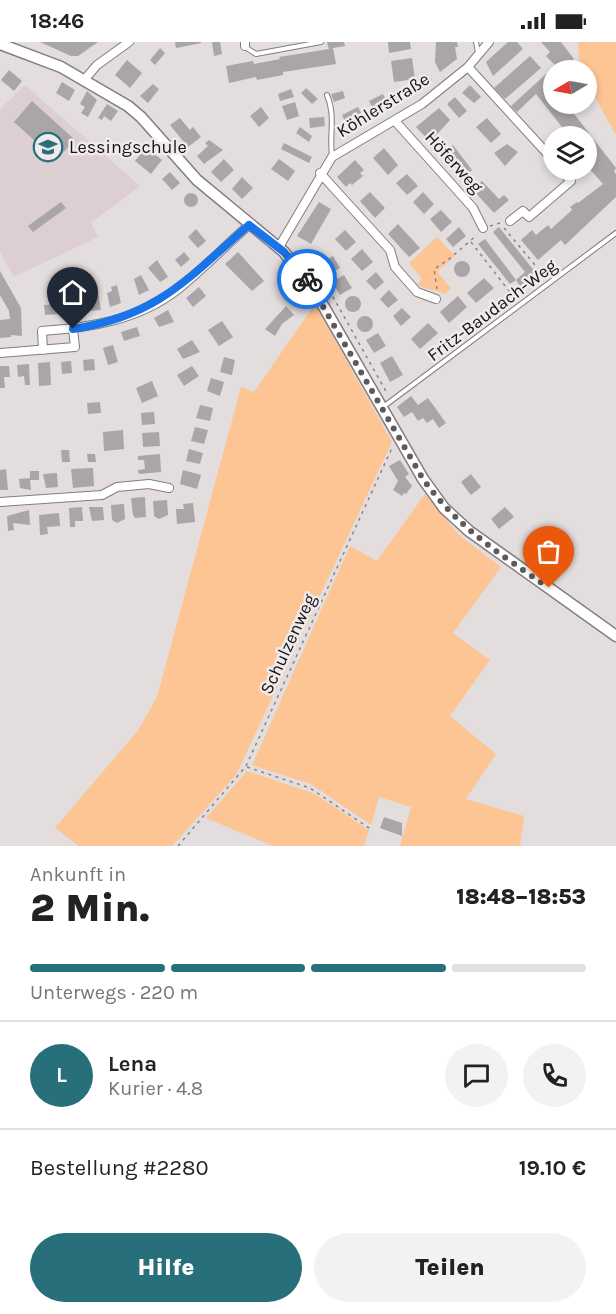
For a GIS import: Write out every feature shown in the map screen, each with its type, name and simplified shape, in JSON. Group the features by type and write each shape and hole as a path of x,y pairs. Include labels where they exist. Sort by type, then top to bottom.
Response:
{"street":[{"path":"86,79 97,65 129,42"},
{"name":"Köhlerstraße","path":"279,247 320,173 332,157 348,145 395,122 468,67 489,42"},
{"path":"0,44 52,63 86,79 141,117 196,180 279,247 291,259 317,295 386,405 400,440 423,479 444,508 469,531 616,636"},
{"path":"468,67 543,149"},
{"name":"Höferweg","path":"395,122 473,208 483,228"},
{"path":"320,173 390,250 395,267 417,292 436,299"},
{"path":"510,221 523,211 529,217 569,180"},
{"path":"43,350 42,331 73,329 110,322 139,311 172,293 249,225"},
{"path":"0,353 75,347 73,329"},
{"path":"0,502 102,495 117,487 149,484 169,488"}],"lane":[{"path":"245,44 256,54 321,42"},
{"path":"476,42 478,57"},
{"name":"Köhlerstraße","path":"327,95 334,123 330,142 332,157"},
{"name":"Fritz-Baudach-Weg","path":"386,405 616,233"}],"path":[{"path":"436,299 434,268 470,241 483,228 501,223 550,283"},
{"path":"470,241 520,306"},
{"path":"291,259 309,259 327,284 388,395 386,405"},
{"name":"Schulzenweg","path":"178,846 246,766 393,446 400,440"},
{"path":"246,766 310,788 372,830"}],"shaded area":[{"path":"578,42 616,42 616,135 597,101 597,60 579,60"},
{"name":"Lessingschule","path":"25,85 140,186 91,223 98,237 14,277 0,252 0,109"},
{"path":"437,237 455,256 437,272 451,288 445,294 417,285 422,279 409,263"},
{"path":"315,304 392,442 236,775 172,846 79,846 55,828 139,729 157,697 241,387 254,392"},
{"path":"425,494 459,535 501,567 453,633 490,660 450,716 496,754 466,799 524,816 520,846 400,846 411,807 379,797 371,825 311,784 252,765 350,546 377,561"},
{"path":"247,771 315,794 369,830 364,846 273,846 206,818"}],"building":[{"path":"40,42 98,42 78,56 71,56"},
{"path":"175,42 201,42 201,43 176,48"},
{"path":"212,42 220,42 222,54 214,56"},
{"path":"327,42 344,42 345,46 333,48 336,64 283,72 283,75 257,80 256,77 229,83 226,66 253,61 254,64 280,59 279,57 329,49"},
{"path":"388,42 410,42 411,49 389,53"},
{"path":"436,42 457,42 458,47 455,47 457,59 440,72 435,62"},
{"path":"508,42 517,42 523,49 493,76 486,62"},
{"path":"541,42 561,42 574,59 550,60 546,56 550,52"},
{"path":"160,48 165,53 155,65 150,60"},
{"path":"530,56 541,68 505,99 494,88"},
{"path":"412,58 415,79 394,82 391,61"},
{"path":"127,60 142,73 130,88 115,75"},
{"path":"9,70 22,81 14,91 1,80"},
{"path":"427,74 432,80 398,103 395,96"},
{"path":"543,77 543,103 536,94 517,112 511,106"},
{"path":"62,82 75,90 69,101 56,93"},
{"path":"153,84 159,89 148,103 140,96"},
{"path":"470,85 481,97 474,103 462,93"},
{"path":"306,88 318,99 312,104 301,93"},
{"path":"291,89 294,97 280,101 278,94"},
{"path":"87,91 97,100 88,117 81,113 85,107 80,104"},
{"path":"343,91 345,98 334,102 331,94"},
{"path":"383,94 388,106 375,113 369,101"},
{"path":"455,97 467,111 459,118 447,104"},
{"name":"Lessingschule","path":"32,101 75,140 56,160 14,122"},
{"path":"295,102 299,116 287,120 282,106"},
{"path":"107,104 118,111 111,121 104,116 102,120 98,118"},
{"path":"261,107 269,118 259,127 250,116"},
{"path":"358,107 365,120 348,128 342,115"},
{"path":"439,108 450,120 430,142 416,127"},
{"path":"552,114 574,114 584,126 561,126"},
{"path":"324,117 325,126 310,128 309,118"},
{"path":"180,118 190,130 193,127 201,137 188,147 170,125"},
{"path":"487,118 501,134 491,143 476,127"},
{"path":"300,127 312,136 309,142 296,133"},
{"path":"209,140 223,150 204,164 197,156 208,146 205,143"},
{"path":"284,143 312,157 309,163 281,149"},
{"path":"597,143 616,168 614,172 616,174 616,197 565,245 561,240 538,260 521,240 532,230 536,235 548,225 551,229 572,210 570,207 603,184 597,177"},
{"path":"507,144 518,152 505,166 494,153"},
{"path":"453,145 472,170 463,179 443,154"},
{"path":"146,147 162,160 151,174 135,161"},
{"path":"384,148 398,165 388,175 373,158"},
{"path":"224,159 234,170 221,182 211,172"},
{"path":"279,159 295,171 288,181 271,169"},
{"path":"355,160 364,170 360,173 363,176 346,187 337,177"},
{"path":"170,172 180,183 172,190 162,179"},
{"path":"407,174 418,186 407,195 396,183"},
{"path":"242,177 253,188 242,199 232,189"},
{"path":"482,181 499,199 504,195 509,200 494,213 472,189"},
{"path":"370,192 385,208 375,218 360,201"},
{"path":"423,192 434,204 424,214 413,202"},
{"path":"191,193 196,195 198,200 196,205 191,207 186,205 184,200 186,195"},
{"path":"61,202 66,208 33,232 28,226"},
{"path":"319,202 331,209 311,244 297,236"},
{"path":"441,210 452,222 441,232 430,219"},
{"path":"398,224 420,248 409,257 388,234"},
{"path":"459,227 466,236 453,247 446,239"},
{"path":"499,227 536,273 520,286 516,280 525,272 493,232"},
{"path":"196,229 206,241 198,248 188,237"},
{"path":"345,230 356,242 346,251 335,239"},
{"path":"485,239 516,280 510,284 478,244"},
{"path":"362,249 373,262 362,271 351,259"},
{"path":"184,252 190,259 181,267 175,260"},
{"path":"238,252 264,281 252,291 225,264"},
{"path":"333,256 340,268 328,275 321,263"},
{"path":"157,260 168,277 160,282 148,268"},
{"path":"462,261 468,263 470,269 468,275 462,277 456,275 454,269 456,263"},
{"path":"0,271 21,308 22,336 11,335 11,337 0,338 0,320 10,319 9,311 0,295"},
{"path":"376,272 384,282 375,290 366,281"},
{"path":"141,275 149,290 139,295 134,279"},
{"path":"344,275 352,288 340,295 332,282"},
{"path":"484,278 494,288 476,303 467,293"},
{"path":"85,284 91,284 92,293 98,292 101,310 90,311"},
{"path":"117,285 121,303 110,307 107,293 112,291 111,287"},
{"path":"199,287 206,296 193,307 186,298"},
{"path":"389,290 398,300 388,308 380,299"},
{"path":"353,296 359,298 361,304 359,310 353,312 347,310 345,304 347,298"},
{"path":"458,296 467,307 449,323 440,312"},
{"path":"79,300 80,313 69,312 68,301"},
{"path":"59,304 60,314 45,315 44,305"},
{"path":"286,306 294,315 282,324 275,336 265,329"},
{"path":"402,308 411,317 401,326 393,316"},
{"path":"168,310 174,322 159,327 154,318"},
{"path":"365,316 371,318 373,324 371,330 365,332 359,330 357,324 359,318"},
{"path":"222,321 233,337 219,346 208,330"},
{"path":"428,323 438,333 420,349 411,339"},
{"path":"137,327 140,336 124,341 121,332"},
{"path":"378,333 386,346 374,353 366,340"},
{"path":"192,340 200,352 183,359 177,349"},
{"path":"113,345 118,362 108,365 103,348"},
{"path":"392,356 403,375 390,382 380,363"},
{"path":"224,357 235,360 232,375 220,372"},
{"path":"94,359 95,370 84,371 83,360"},
{"path":"71,361 72,373 62,374 61,362"},
{"path":"50,362 51,385 39,386 38,363"},
{"path":"29,364 30,385 25,385 24,376 18,377 17,365"},
{"path":"0,366 9,366 10,377 4,377 5,388 0,388"},
{"path":"192,366 199,376 184,386 177,375"},
{"path":"211,378 224,382 220,396 207,391"},
{"path":"152,381 158,396 142,403 136,388"},
{"path":"411,396 418,405 428,398 446,423 439,428 433,419 427,423 423,418 418,421 412,412 404,417 397,407"},
{"path":"100,402 101,413 88,414 87,403"},
{"path":"200,405 213,408 210,421 196,418"},
{"path":"154,412 155,424 142,425 141,413"},
{"path":"195,427 208,430 204,444 191,441"},
{"path":"123,430 124,449 104,451 103,432"},
{"path":"159,432 160,446 143,447 142,433"},
{"path":"189,449 203,453 200,464 186,461"},
{"path":"61,450 69,450 70,462 62,462"},
{"path":"87,454 95,454 96,462 88,462"},
{"path":"160,454 161,472 139,474 138,470 145,469 144,460 138,460 138,456"},
{"path":"400,460 409,474 405,477 412,486 402,496 393,490 398,481 389,466"},
{"path":"93,468 94,486 73,488 71,469"},
{"path":"6,469 8,490 0,490 0,470"},
{"path":"183,470 201,475 197,489 180,484"},
{"path":"30,471 39,471 39,480 30,480 31,490 20,488 19,479 30,478"},
{"path":"57,473 58,487 46,488 43,474"},
{"path":"471,474 481,487 471,495 461,482"},
{"path":"145,497 146,517 135,518 131,498"},
{"path":"167,500 168,515 159,519 154,516 153,501"},
{"path":"193,503 195,522 177,524 176,509 184,509 183,504"},
{"path":"124,504 125,519 117,523 112,520 111,505"},
{"path":"82,507 83,521 75,521 75,527 70,527 69,508"},
{"path":"89,507 103,507 104,520 92,521"},
{"path":"505,507 514,517 499,529 491,519"},
{"path":"29,510 30,525 13,523 14,530 8,531 7,516"},
{"path":"59,513 60,526 47,527 48,534 40,535 39,515"},
{"path":"384,817 402,823 402,836 380,828"}],"way so far":[{"path":"307,279 423,479 444,508 469,531 549,588"}],"place":[{"name":"Lessingschule","path":"48,147"}],"route":[{"path":"73,329 110,322 139,311 176,291 249,225 284,252 307,279"}]}
